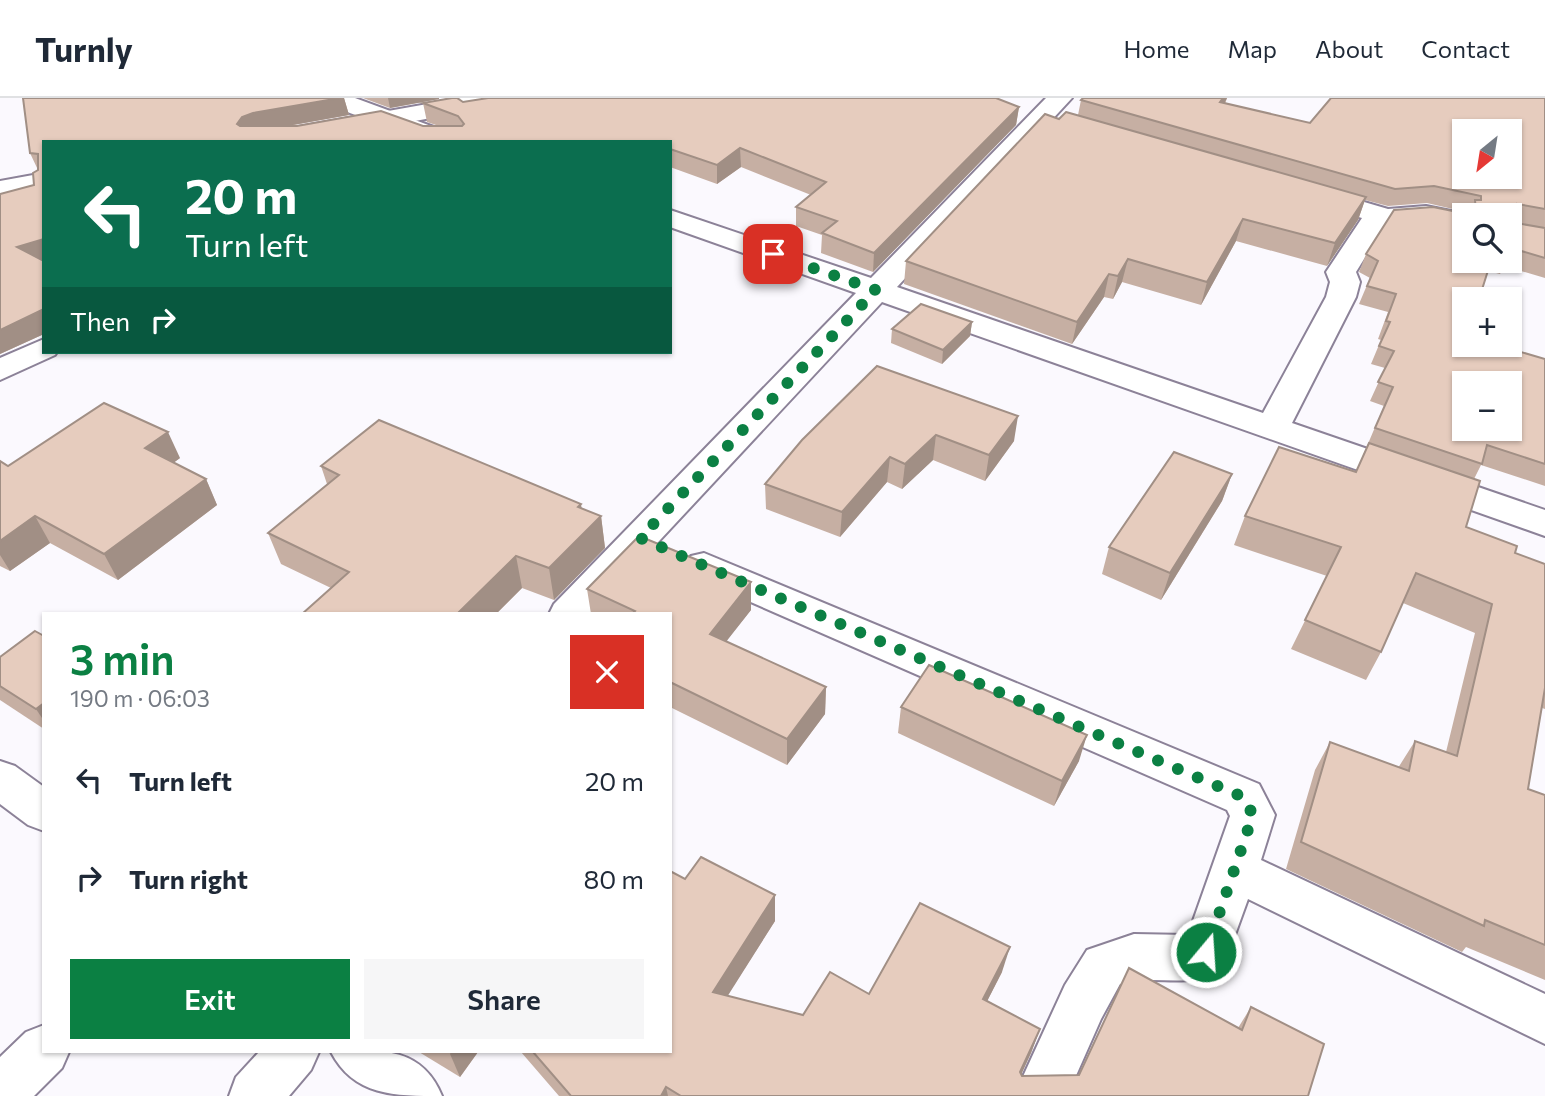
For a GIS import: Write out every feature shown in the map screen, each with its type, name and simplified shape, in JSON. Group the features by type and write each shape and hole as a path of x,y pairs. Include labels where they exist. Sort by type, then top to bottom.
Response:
{"street":[{"path":"332,98 447,140"},
{"path":"270,140 501,98"},
{"path":"570,612 876,290 1057,113"},
{"path":"0,189 42,181"},
{"path":"1289,187 1393,218 1426,214 1452,219"},
{"path":"1272,428 1341,297 1345,282 1341,272 1346,261 1378,215"},
{"path":"672,219 1545,523"},
{"path":"0,370 42,349"},
{"path":"640,538 1243,797 1253,815 1206,952 1198,958 1134,957 1104,966 1083,1002 1040,1096"},
{"path":"0,779 42,810"},
{"path":"1233,869 1545,1020"},
{"path":"0,1093 42,1052"},
{"path":"255,1096 292,1053"},
{"path":"358,1053 416,1096"}],"building":[{"path":"23,98 340,98 253,113 242,117 237,124 240,126 297,126 381,111 423,126 462,126 464,124 458,116 423,103 452,98 463,102 488,98 996,98 1019,107 874,253 822,233 837,221 796,207 826,182 740,148 717,165 672,150 672,140 42,140 42,240 17,247 42,260 42,310 0,330 0,194 34,185 33,173 38,170 38,154 30,153"},
{"path":"1223,98 1220,102 1310,123 1331,98 1545,98 1545,209 1522,203 1475,203 1475,200 1481,200 1481,196 1434,186 1395,189 1081,100"},
{"path":"1066,112 1366,197 1335,243 1243,219 1207,282 1128,259 1118,276 1109,274 1077,322 906,261 1045,114 1059,119"},
{"path":"1433,207 1452,211 1452,273 1487,273 1483,287 1452,287 1452,357 1522,357 1522,352 1545,359 1545,464 1487,445 1482,464 1375,428 1393,387 1378,382 1394,351 1379,346 1390,322 1386,321 1396,294 1367,286 1378,261 1366,254 1394,210"},
{"path":"1522,224 1545,228 1545,258 1522,251"},
{"path":"921,304 972,322 943,350 892,329"},
{"path":"877,366 1018,416 989,455 936,435 905,464 890,457 842,512 765,484 802,440"},
{"path":"104,403 168,432 145,448 206,479 104,554 35,516 0,541 0,461 8,466"},
{"path":"379,420 581,504 578,507 601,516 549,568 516,556 459,612 304,612 349,572 268,533 339,475 321,466"},
{"path":"1369,443 1480,481 1466,527 1517,546 1515,553 1545,564 1545,688 1528,789 1545,795 1545,945 1485,920 1484,926 1301,842 1330,742 1409,771 1415,741 1457,756 1492,604 1416,573 1381,652 1305,620 1341,547 1245,516 1279,447 1356,472"},
{"path":"1174,452 1232,474 1170,573 1109,547"},
{"path":"639,536 751,582 710,634 826,687 787,739 672,683 672,612 634,612 587,589"},
{"path":"35,631 42,635 42,704 36,709 0,686 0,657"},
{"path":"929,665 1087,735 1062,781 901,707"},
{"path":"701,857 775,895 713,992 803,1015 830,972 869,994 920,903 1010,947 983,999 1040,1029 1020,1072 1022,1076 1079,1075 1129,968 1242,1030 1251,1007 1324,1044 1308,1096 681,1096 666,1087 661,1096 571,1096 534,1053 672,1053 672,872 685,879"}],"route":[{"path":"773,254 876,290 640,538 1243,797 1253,815 1206,952"}]}
